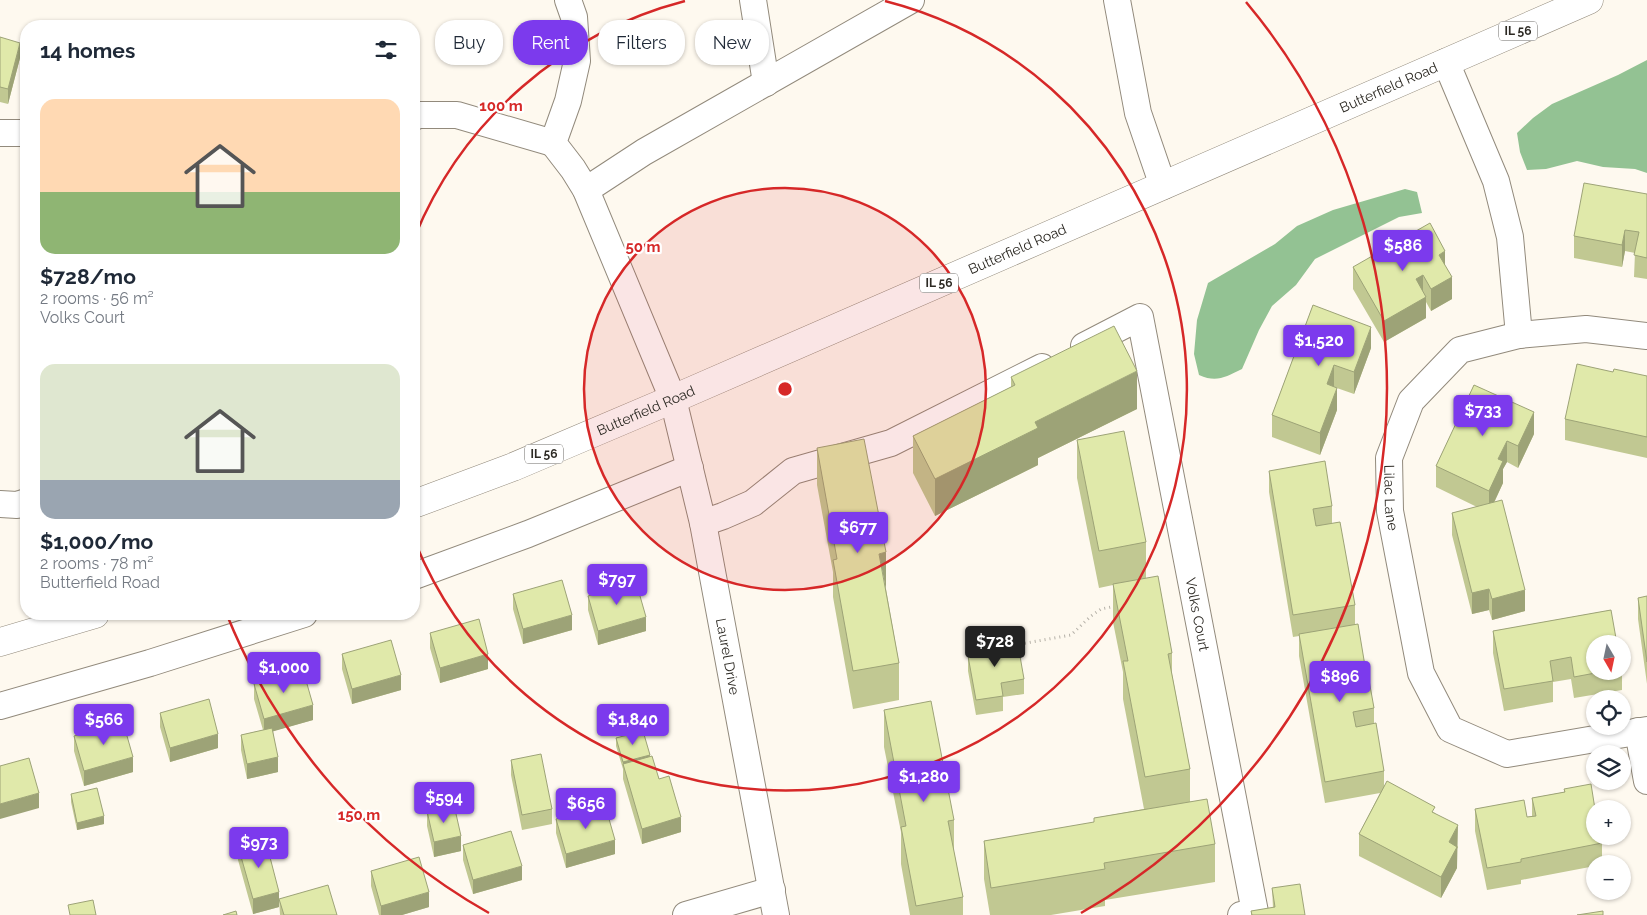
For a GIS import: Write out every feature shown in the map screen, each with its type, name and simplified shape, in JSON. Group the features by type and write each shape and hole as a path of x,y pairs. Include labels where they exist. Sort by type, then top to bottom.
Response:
{"main road":[{"name":"Butterfield Road","path":"420,502 513,467 673,399 1589,0"},
{"path":"0,642 75,620"}],"street":[{"path":"420,115 457,115 554,143 568,101 577,61 574,17 568,0"},
{"path":"753,0 766,83"},
{"path":"586,190 644,152 911,0"},
{"path":"1117,0 1138,113 1163,186"},
{"path":"1446,62 1496,181 1510,237 1519,335"},
{"path":"0,133 20,133"},
{"name":"Laurel Drive","path":"554,143 586,190 673,399 703,523 774,903"},
{"name":"Volks Court","path":"703,523 753,503 794,471 891,443 1140,317 1248,914"},
{"name":"Lilac Lane","path":"1647,336 1586,329 1519,335 1460,350 1411,401 1389,458 1390,512 1421,674 1450,729 1507,754 1642,731 1647,781"},
{"path":"420,574 528,534 690,468"},
{"path":"0,504 20,504"},
{"path":"0,706 150,663 285,620"},
{"path":"686,915 774,903"}],"path":[{"path":"1014,645 1071,635 1101,609 1120,606"}],"shaded area":[{"path":"1647,60 1647,173 1635,169 1603,167 1577,161 1546,169 1527,170 1520,152 1517,133 1533,118 1552,104"},
{"path":"1405,189 1417,192 1422,213 1399,217 1315,259 1296,285 1272,306 1242,369 1226,377 1216,379 1199,375 1194,354 1197,320 1208,283 1275,244 1297,226 1333,210"}],"building":[{"path":"0,37 20,43 8,89 0,87"},
{"path":"1584,183 1647,194 1647,258 1634,255 1639,232 1625,230 1622,245 1574,236"},
{"path":"1430,223 1445,251 1439,255 1452,277 1431,289 1423,275 1416,279 1426,297 1384,321 1353,267"},
{"path":"1313,305 1371,327 1354,372 1334,365 1327,384 1337,388 1320,433 1272,415"},
{"path":"1114,326 1137,371 1035,422 1038,428 935,479 913,436 1015,385 1011,377"},
{"path":"1577,364 1613,372 1614,369 1647,376 1647,437 1565,419"},
{"path":"1474,385 1534,412 1518,446 1507,441 1498,459 1503,461 1489,491 1436,466"},
{"path":"1124,431 1146,542 1099,551 1077,440"},
{"path":"864,439 886,552 879,554 899,663 853,671 833,560 837,559 817,448"},
{"path":"1325,461 1332,506 1313,509 1316,526 1340,522 1355,605 1293,615 1269,471"},
{"path":"1502,500 1525,590 1492,599 1489,589 1472,593 1452,513"},
{"path":"1158,576 1172,653 1168,654 1190,769 1145,777 1123,661 1128,661 1113,584"},
{"path":"562,580 572,615 523,629 513,594"},
{"path":"636,582 646,617 598,631 588,596"},
{"path":"1647,596 1647,662 1638,598"},
{"path":"1611,610 1615,635 1586,635 1586,675 1574,677 1571,657 1550,661 1553,681 1504,689 1493,631"},
{"path":"479,619 488,654 440,668 430,633"},
{"path":"1358,624 1366,672 1349,675 1350,684 1369,680 1374,708 1353,712 1356,727 1376,723 1384,771 1325,782 1299,634"},
{"path":"1017,639 1024,679 1001,683 1003,696 976,700 968,656 984,653 983,645"},
{"path":"391,640 401,675 352,689 342,654"},
{"path":"303,670 313,705 264,719 254,684"},
{"path":"209,699 218,734 170,748 160,713"},
{"path":"931,701 954,820 948,821 963,897 916,906 901,827 906,826 884,710"},
{"path":"123,722 133,757 84,771 74,736"},
{"path":"272,728 278,757 247,764 241,735"},
{"path":"643,731 650,755 623,762 616,738"},
{"path":"541,754 552,809 522,815 511,760"},
{"path":"652,756 659,779 669,776 681,817 642,829 623,764"},
{"path":"29,758 39,793 0,804 0,766"},
{"path":"1387,781 1435,807 1432,812 1458,825 1449,842 1457,847 1441,877 1359,834"},
{"path":"1586,785 1586,790 1592,790 1594,800 1586,800 1586,845 1592,845 1521,859 1521,862 1487,868 1475,809 1524,800 1527,817 1536,816 1532,798 1565,792 1564,789"},
{"path":"97,788 104,816 77,823 71,794"},
{"path":"1207,799 1215,844 1104,863 1105,869 991,888 984,841 1094,822 1094,818"},
{"path":"454,805 461,836 434,842 427,811"},
{"path":"605,805 615,840 566,854 556,819"},
{"path":"511,831 522,866 473,880 463,845"},
{"path":"265,838 279,892 253,899 238,846"},
{"path":"419,857 429,892 381,906 371,871"},
{"path":"1300,884 1305,915 1252,915 1251,911 1275,907 1272,888"},
{"path":"328,885 337,915 284,915 279,899"},
{"path":"93,900 96,915 70,915 68,905"},
{"path":"236,911 237,915 223,915"},
{"path":"1603,911 1603,915 1577,915"}]}
